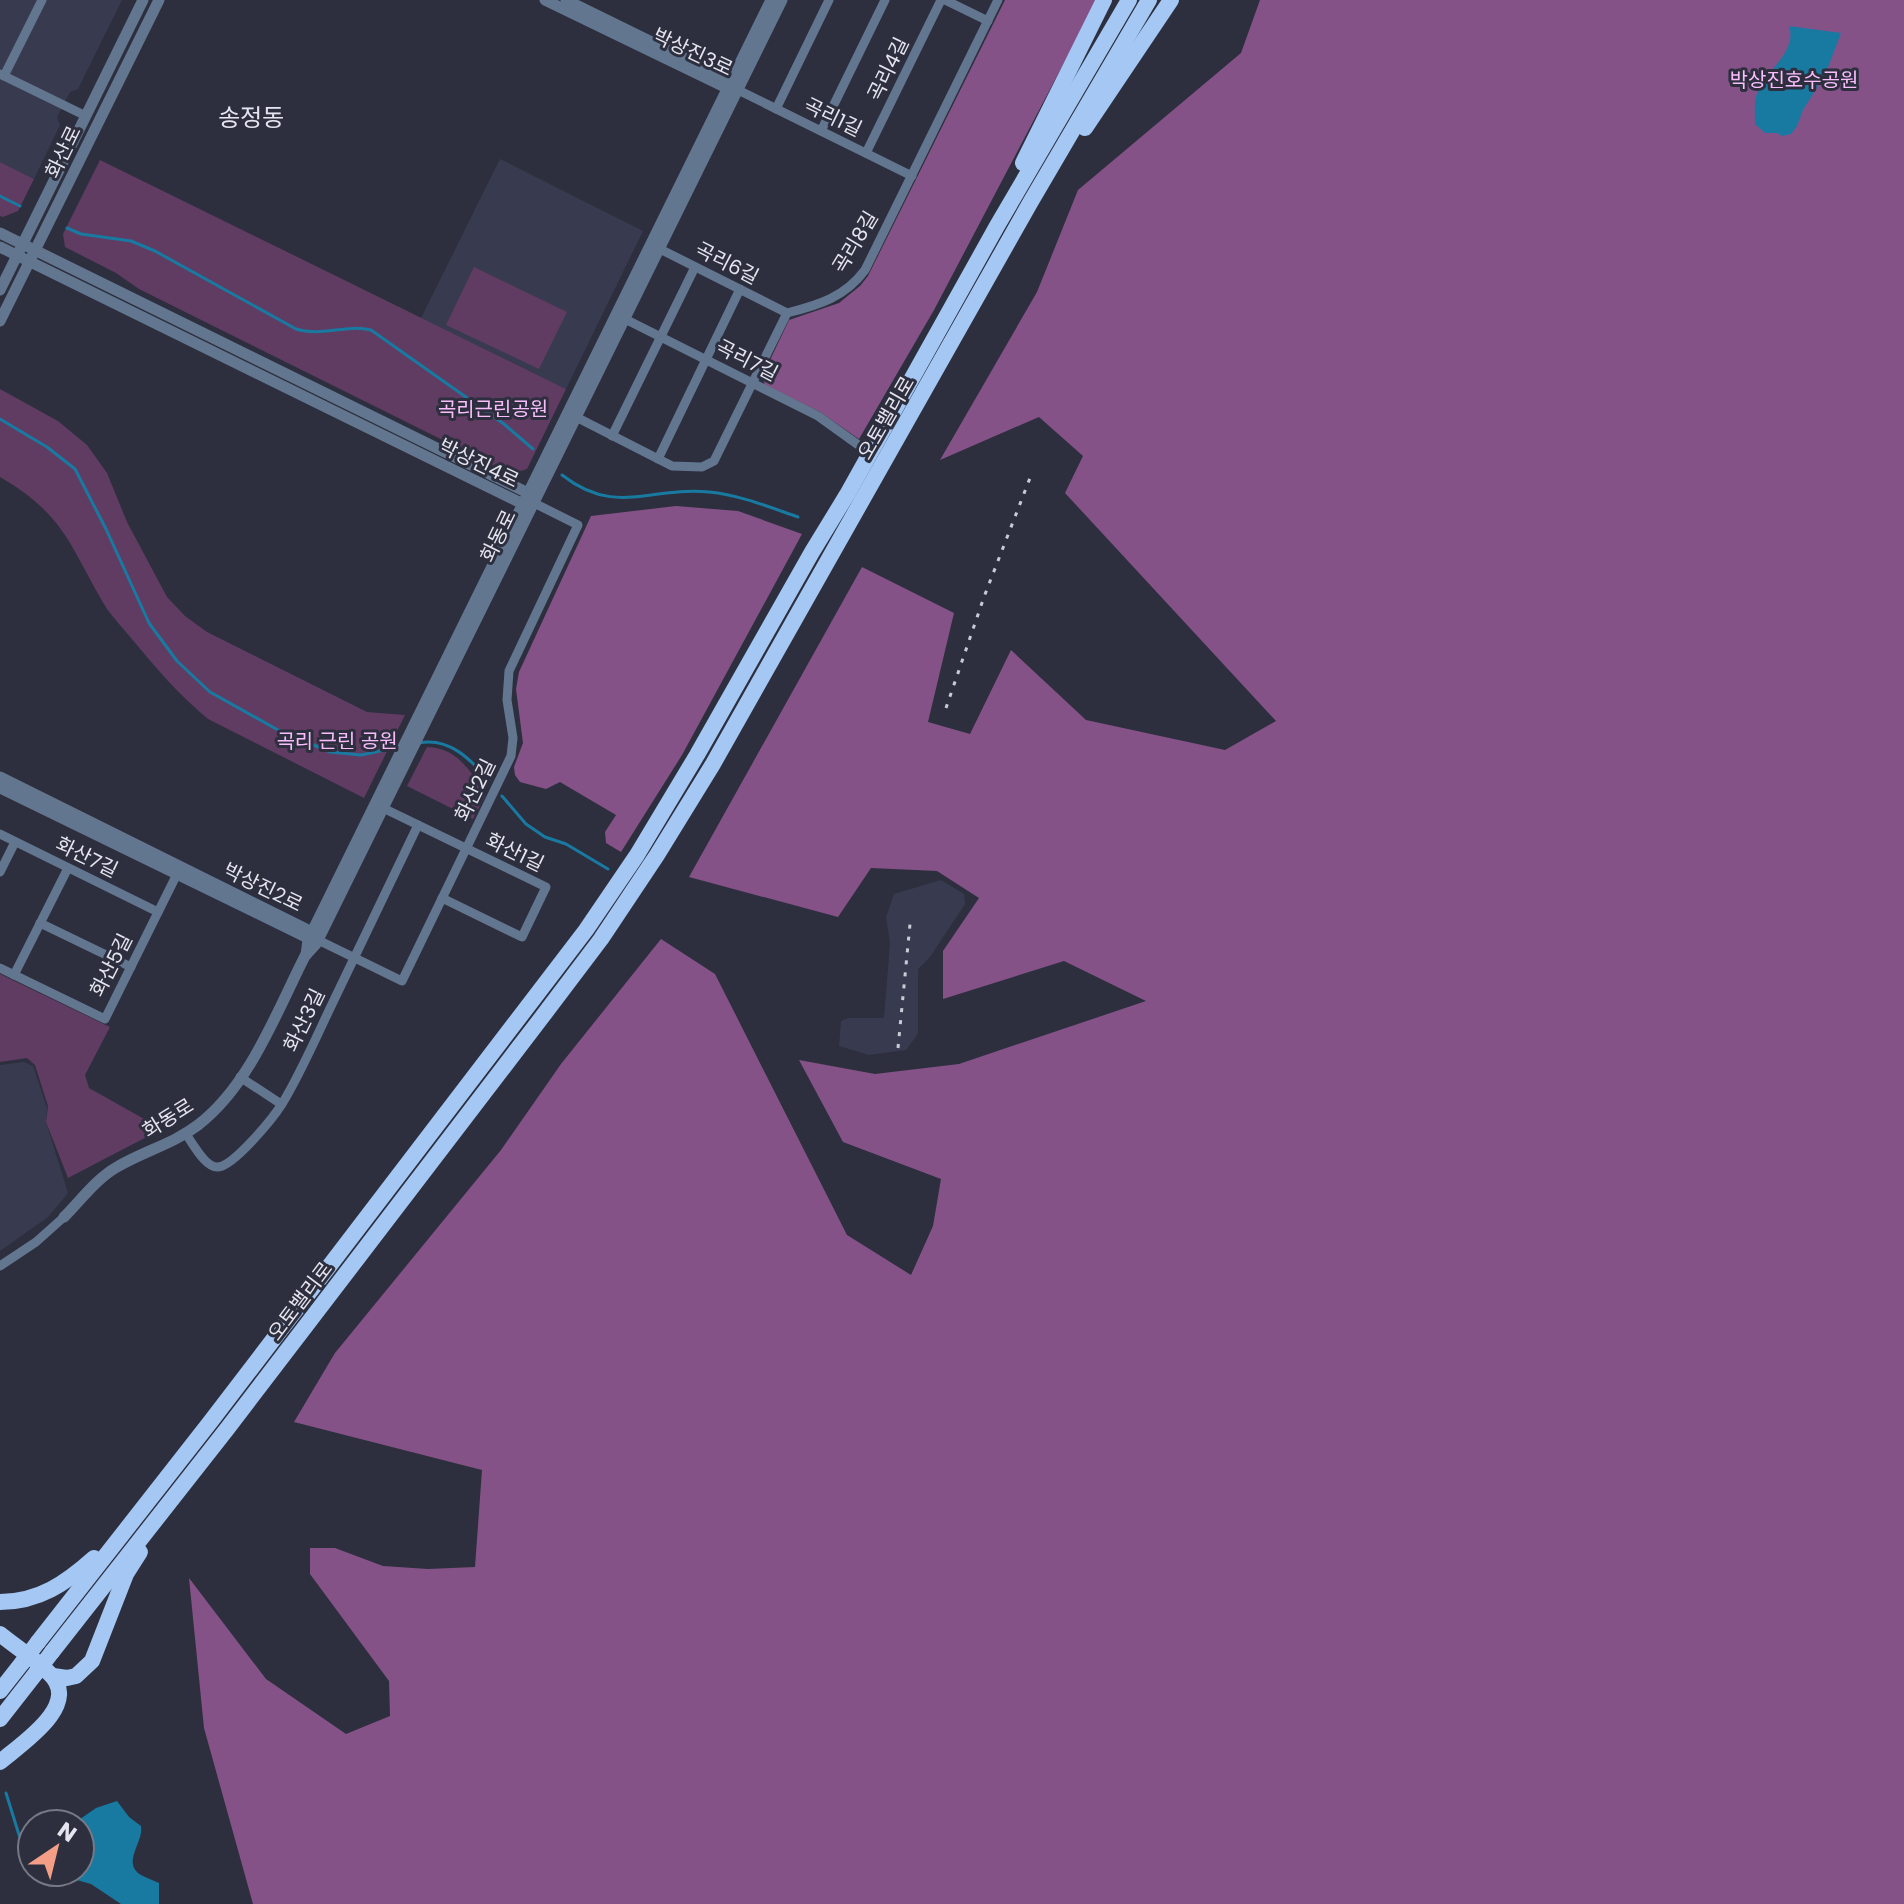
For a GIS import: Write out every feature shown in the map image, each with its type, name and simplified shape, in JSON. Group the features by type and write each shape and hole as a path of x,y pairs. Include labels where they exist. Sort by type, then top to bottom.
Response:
{"highway":[{"path":"985,247 1015,178 1104,0"},
{"name":"오토밸리로","path":"848,510 985,247 1129,0"},
{"name":"오토밸리로","path":"0,1719 44,1675 45,1647 133,1521 607,900 848,510 1149,0"},
{"path":"1030,203 1098,111 1171,0"},
{"name":"오토밸리로","path":"0,1691 22,1663 45,1647 175,1497 583,962 657,855 713,764 820,555"},
{"path":"44,1675 76,1676 92,1661 126,1574 175,1497"},
{"path":"0,1602 29,1599 67,1582 133,1521"},
{"path":"0,1634 58,1688 59,1699 48,1721 0,1762"}],"street":[{"path":"42,0 2,75 86,116"},
{"name":"화산로","path":"0,290 143,0"},
{"name":"화산로","path":"0,321 159,0"},
{"name":"박상진3로","path":"545,0 732,87"},
{"name":"박상진3로","path":"566,0 732,87"},
{"name":"화동로","path":"0,1266 36,1242 116,1167 185,1133 218,1105 255,1055 655,247 771,0"},
{"name":"화동로","path":"732,87 782,0"},
{"path":"776,109 829,0"},
{"path":"821,131 885,0"},
{"path":"943,0 988,21"},
{"name":"곡리4길","path":"866,153 943,0"},
{"name":"곡리8길","path":"787,313 829,300 857,280 871,259 998,0"},
{"name":"곡리1길","path":"732,87 912,176"},
{"name":"박상진4로","path":"0,233 20,250 528,500"},
{"name":"박상진4로","path":"0,247 20,250"},
{"name":"곡리6길","path":"655,247 787,313"},
{"path":"612,436 695,267"},
{"path":"658,459 740,289"},
{"path":"576,417 677,468 710,464 716,458 787,313"},
{"name":"화동로","path":"528,500 576,417 621,316"},
{"name":"곡리7길","path":"621,316 818,416 857,444"},
{"name":"화산2길","path":"313,937 402,981 513,748 507,700 509,671 578,525 528,500"},
{"name":"화동로","path":"313,937 383,808 404,756"},
{"name":"박상진2로","path":"0,777 179,871"},
{"name":"박상진2로","path":"0,788 313,937"},
{"name":"화산1길","path":"383,808 546,887 522,937 442,898"},
{"name":"화산3길","path":"185,1133 209,1165 223,1166 254,1139 281,1104 418,825"},
{"name":"화산7길","path":"0,834 158,912"},
{"path":"0,872 15,842"},
{"path":"14,975 68,868"},
{"name":"화산5길","path":"0,968 105,1019 179,871"},
{"path":"40,923 131,967"},
{"path":"240,1077 281,1104"}],"shaded area":[{"path":"0,0 122,0 78,89 70,92 57,117 60,125 34,179 0,162"},
{"path":"500,159 643,231 566,389 421,318"},
{"path":"941,880 964,894 965,904 930,957 918,969 918,1034 906,1050 869,1055 839,1046 841,1021 848,1018 884,1018 890,943 886,917 894,894"},
{"path":"24,1062 33,1066 68,1193 48,1217 0,1251 0,1065"}],"green space":[{"path":"1005,0 1097,0 934,310 859,439 820,412 765,385 762,377 789,320 839,303 868,276"},
{"name":"박상진호수공원","path":"1260,0 1904,0 1904,1904 253,1904 204,1728 189,1578 266,1679 346,1734 390,1716 389,1681 310,1574 310,1548 335,1548 383,1566 428,1569 475,1567 482,1470 294,1422 335,1353 501,1150 561,1064 661,939 715,974 847,1235 911,1275 933,1226 941,1179 843,1142 799,1060 875,1074 959,1064 1146,1001 1064,961 943,999 943,951 979,898 937,871 871,868 838,917 689,877 862,567 954,613 928,722 970,734 1011,650 1086,720 1225,750 1276,721 1065,493 1083,456 1039,417 940,460 1037,292 1078,190 1241,53"},
{"name":"곡리근린공원","path":"100,160 566,389 527,469 511,474 139,289 116,273 65,247 63,234"},
{"path":"0,162 34,179 18,211 3,217 0,216"},
{"path":"474,267 567,312 539,369 446,325"},
{"name":"곡리 근린 공원","path":"0,389 58,421 87,445 107,473 127,522 167,597 185,616 207,632 367,712 405,715 364,798 208,719 158,670 107,609 54,520 22,491 0,477"},
{"path":"676,506 738,511 802,534 682,755 621,852 606,843 605,832 616,815 560,782 546,789 520,782 515,775 514,767 523,743 516,689 519,672 591,516"},
{"path":"427,747 454,756 485,791 473,819 407,786"},
{"path":"0,974 110,1027 85,1075 89,1088 162,1129 68,1178 46,1122 48,1106 35,1065 27,1058 0,1062"}],"water":[{"path":"1789,26 1841,33 1825,75 1803,110 1797,126 1791,134 1782,136 1765,133 1755,124 1755,105 1760,87 1786,51"},
{"path":"117,1801 129,1817 141,1826 133,1865 141,1875 159,1883 159,1904 121,1904 96,1887 96,1808"}],"waterway":[{"path":"0,196 20,206"},
{"path":"67,228 81,234 131,241 155,251 296,329 315,332 352,328 371,330 504,424 533,449"},
{"path":"0,419 47,447 75,469 149,623 177,661 210,692 278,730 330,752 361,755 399,747"},
{"path":"562,475 581,488 599,495 634,497 709,492 743,499 798,517"},
{"path":"419,743 440,743 458,751 489,780"},
{"path":"502,796 526,824 608,869"},
{"path":"6,1793 16,1825"}],"railway":[{"path":"946,708 1030,478"},
{"path":"898,1048 910,924"}],"district":[{"name":"송정동","path":"251,117"}]}
